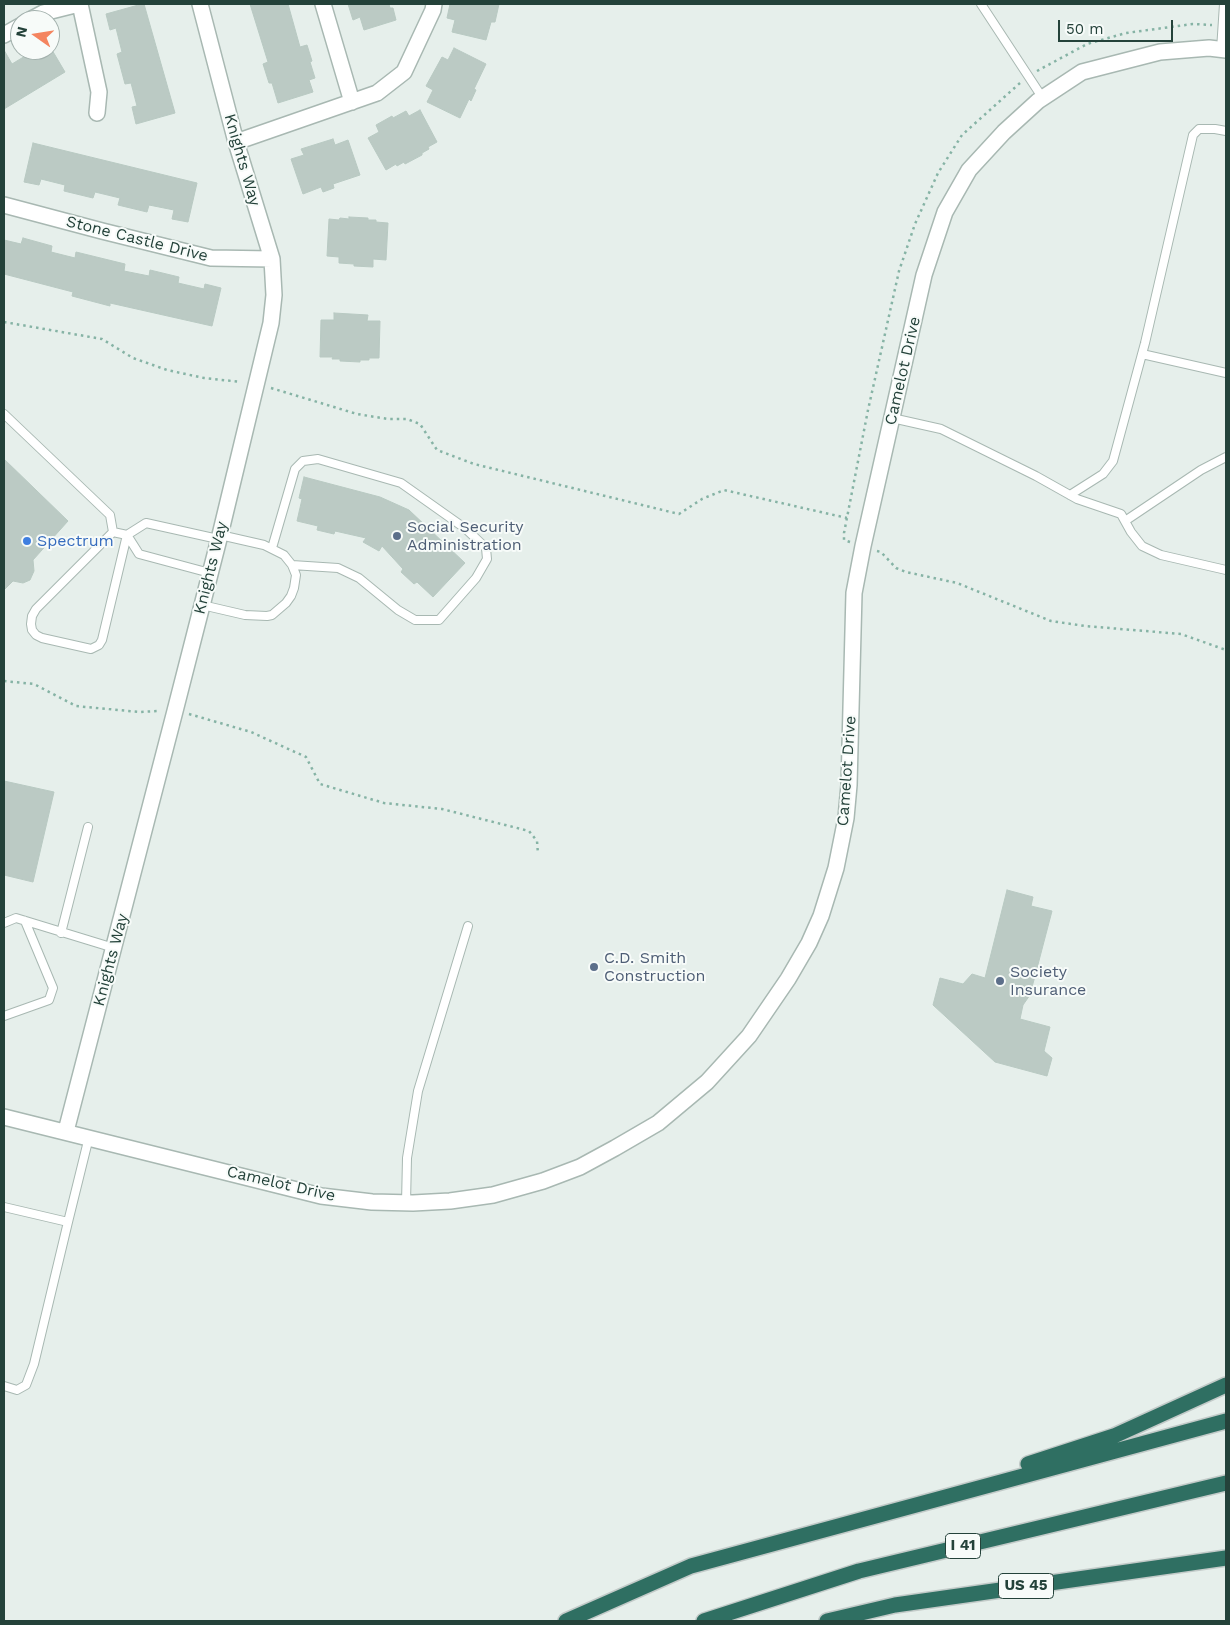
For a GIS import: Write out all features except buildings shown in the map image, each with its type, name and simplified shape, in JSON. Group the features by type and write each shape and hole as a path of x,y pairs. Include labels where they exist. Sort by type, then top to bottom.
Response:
{"highway":[{"path":"847,1523 1114,1436 1226,1385"},
{"path":"566,1621 691,1566 1226,1421"},
{"name":"I 41","path":"704,1621 859,1571 1226,1483"},
{"name":"US 45","path":"827,1621 895,1605 1226,1558"}],"street":[{"path":"52,10 79,4 99,92 97,113"},
{"name":"Knights Way","path":"66,1131 176,711 271,323 274,295 272,259 236,142 200,4"},
{"path":"322,4 352,102"},
{"path":"236,142 377,92 404,72 434,4"},
{"name":"Camelot Drive","path":"4,1116 321,1196 372,1202 450,1201 493,1194 543,1181 580,1166 658,1123 707,1082 749,1036 788,979 809,943 821,916 836,868 846,818 849,785 854,593 924,275 945,212 969,170 1004,132 1042,98 1082,72 1160,52 1209,48 1224,50"},
{"name":"Stone Castle Drive","path":"4,205 211,258 272,259"}],"lane":[{"path":"981,4 1042,98"},
{"path":"1224,4 1222,26 1224,50"},
{"path":"1070,495 1103,474 1113,461 1142,354 1193,135 1199,129 1215,129 1226,132"},
{"path":"1142,354 1226,373"},
{"path":"4,414 110,515 113,532"},
{"path":"892,418 941,429 1036,476 1077,499 1121,514 1131,532 1142,546 1161,555 1226,570"},
{"path":"1125,521 1201,470 1226,457"},
{"path":"272,548 295,469 302,461 318,459 401,483 466,529 486,548 487,559 476,578 439,620 415,620 398,610 359,578 338,568 292,565"},
{"path":"113,532 36,609 32,616 31,624 32,630 36,634 42,638 91,649 99,645 102,640 127,535 146,522 264,545 284,555 292,565 296,575 291,596 272,615 245,615 202,605"},
{"path":"113,532 127,535 138,554 210,573"},
{"path":"61,933 88,827"},
{"path":"4,923 16,918 114,948"},
{"path":"4,1016 49,1000 53,988 25,921"},
{"path":"406,1203 407,1158 418,1090 468,926"},
{"path":"4,1386 17,1390 26,1385 31,1371 89,1137"},
{"path":"4,1207 68,1222"}],"path":[{"path":"1222,26 1193,24 1126,32 1087,44 1028,76 962,135 938,173 915,224 899,271 868,410 844,540 881,552 896,568 906,572 957,583 1051,621 1085,626 1180,634 1226,650"},
{"path":"4,322 102,338 134,358 167,370 204,378 256,384 357,414 388,419 407,419 420,424 437,450 474,464 679,514 702,499 724,490 847,518"},
{"path":"4,681 34,684 76,706 139,712 176,711 251,732 306,757 320,784 384,803 442,809 529,830 536,841 538,854"}],"place":[{"name":"Social Security Administration","path":"397,536"},
{"name":"Spectrum","path":"27,541"},
{"name":"C.D. Smith Construction","path":"594,967"},
{"name":"Society Insurance","path":"1000,981"}]}
